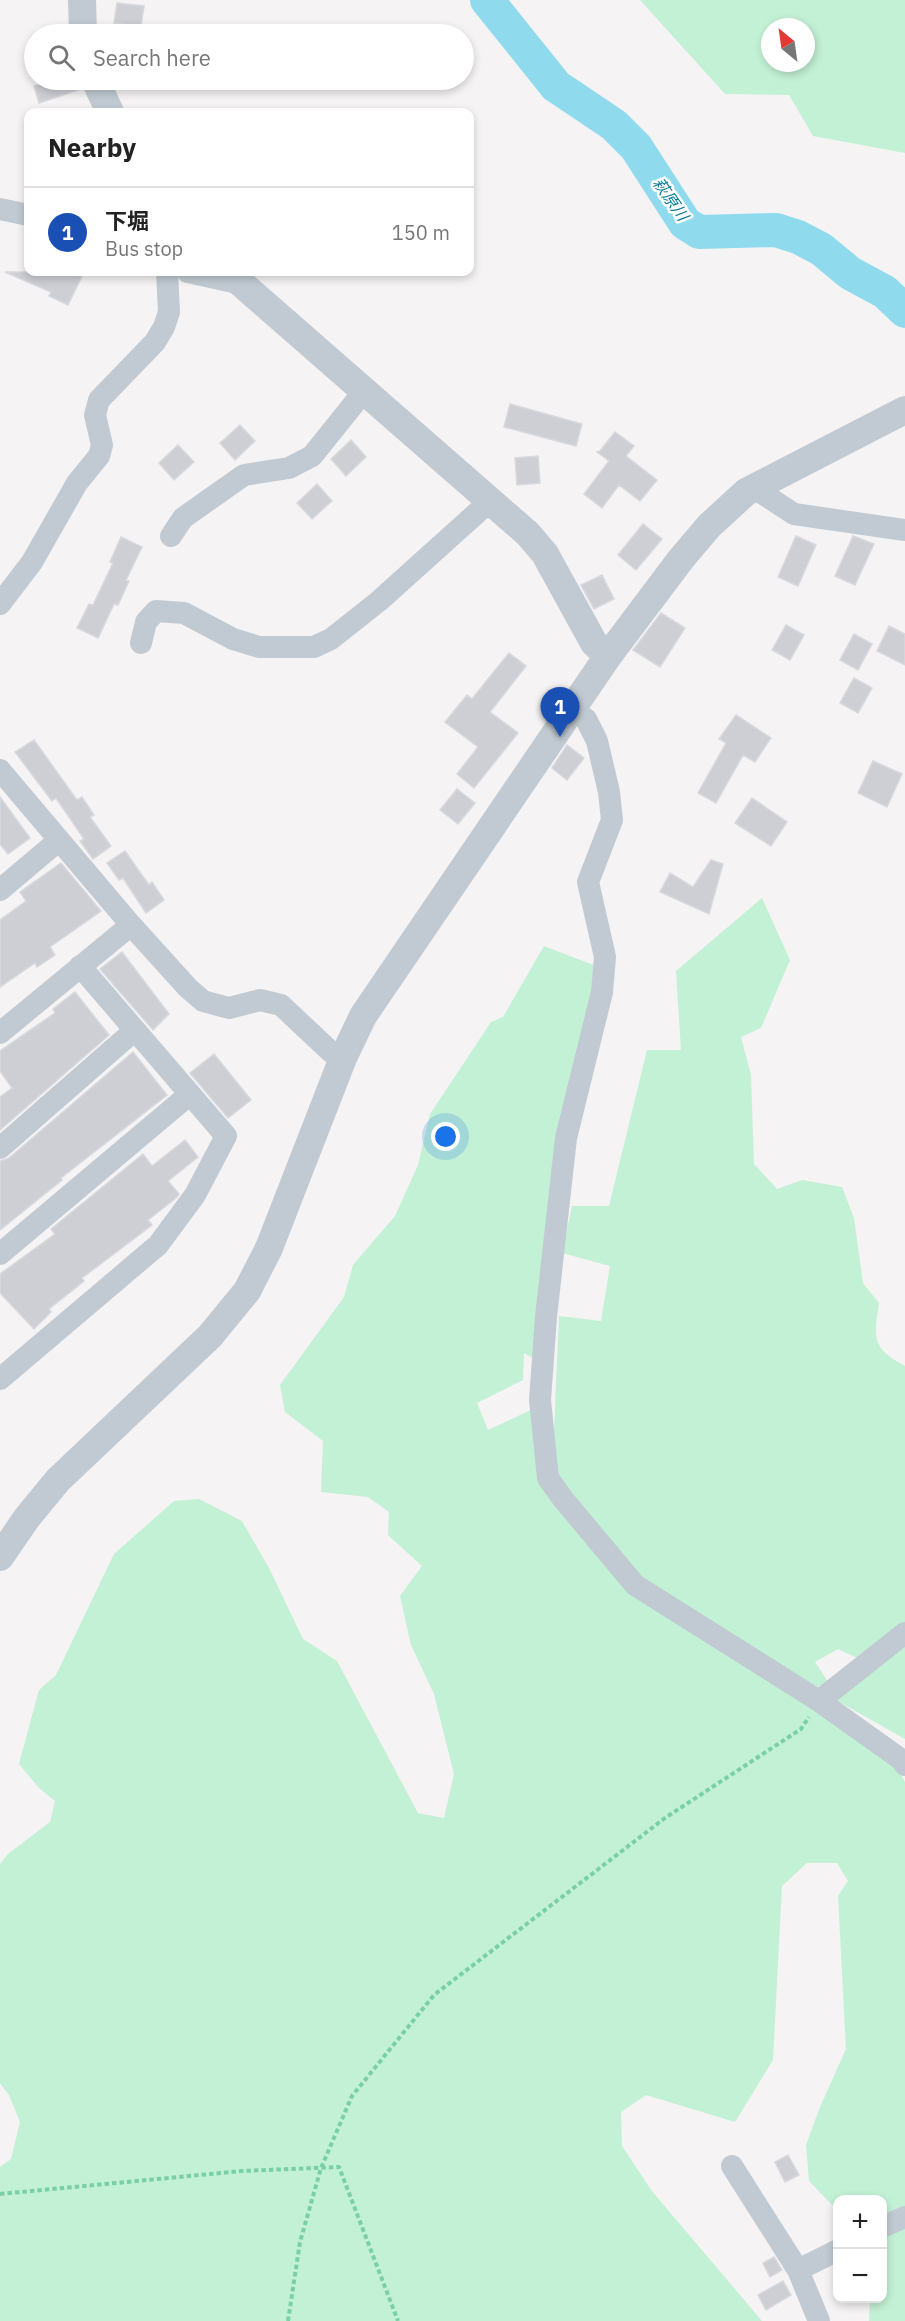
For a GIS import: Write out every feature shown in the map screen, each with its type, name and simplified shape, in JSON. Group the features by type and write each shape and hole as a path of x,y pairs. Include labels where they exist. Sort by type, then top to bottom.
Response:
{"street":[{"path":"82,3 83,24"},
{"path":"100,90 108,108"},
{"path":"0,209 24,214"},
{"path":"0,604 32,562 77,483 99,456 102,445 95,415 99,400 155,342 164,327 169,312 167,276"},
{"path":"219,276 235,278 528,534 545,554 594,643 608,656"},
{"path":"171,536 183,519 244,475 289,468 312,456 365,390"},
{"path":"0,1557 26,1519 58,1480 210,1336 247,1291 269,1248 343,1058 363,1016 571,708 681,559 709,526 746,492 905,410"},
{"path":"754,488 794,514 905,530"},
{"path":"141,643 146,622 156,611 184,613 233,639 259,647 314,647 331,639 379,601 490,501"},
{"path":"571,708 586,719 597,741 609,792 612,820 588,882 605,957 602,992 566,1138 548,1295 540,1400 548,1478 635,1585 819,1701 904,1761"},
{"path":"0,770 131,925 188,988 203,1001 229,1008 260,1000 281,1005 331,1052 343,1058"},
{"path":"0,890 58,841"},
{"path":"0,1033 131,925"},
{"path":"0,1379 158,1245 195,1195 226,1136 80,966"},
{"path":"0,1148 135,1030"},
{"path":"0,1254 190,1094"},
{"path":"819,1701 905,1633"},
{"path":"732,2166 798,2270 819,2321"},
{"path":"887,2225 905,2217"},
{"path":"798,2270 833,2252"}],"path":[{"path":"288,2321 300,2242 321,2168 352,2096 435,1995 665,1818 801,1729 819,1701"},
{"path":"0,2194 242,2171 339,2167 398,2321"}],"green space":[{"path":"640,0 905,0 905,153 813,136 789,95 725,94"},
{"path":"762,898 790,960 761,1028 741,1037 751,1075 754,1164 777,1189 802,1180 842,1187 854,1218 863,1283 879,1303 876,1325 877,1341 886,1353 905,1366 905,1627 857,1658 838,1649 815,1662 829,1683 807,1690 637,1580 552,1476 559,1316 601,1321 610,1266 562,1253 572,1206 609,1206 647,1050 681,1050 676,971"},
{"path":"544,946 596,966 535,1359 524,1353 523,1380 477,1403 488,1430 535,1408 540,1479 629,1591 895,1762 905,1782 905,2210 887,2217 887,2195 833,2195 833,2206 809,2181 806,2145 846,2049 838,1896 848,1881 837,1863 807,1863 782,1886 773,2060 735,2122 646,2095 621,2112 622,2146 651,2190 762,2321 0,2321 0,2167 11,2159 20,2122 9,2095 0,2083 0,1864 8,1854 50,1822 55,1801 39,1788 19,1764 39,1690 56,1675 114,1554 174,1501 199,1499 242,1521 270,1570 303,1639 337,1661 418,1813 444,1818 454,1774 434,1694 411,1645 400,1596 422,1566 388,1535 389,1512 368,1497 321,1492 323,1441 285,1412 280,1385 344,1297 353,1265 395,1216 418,1165 430,1114 491,1022 503,1017"},
{"path":"905,1644 905,1739 834,1699"},
{"path":"905,2223 905,2321 869,2321 870,2303 887,2303 887,2237"}],"building":[{"path":"117,3 144,6 141,24 114,23"},
{"path":"35,90 78,90 39,103"},
{"path":"5,272 24,272 24,276 82,276 68,305 49,296 51,292"},
{"path":"510,404 582,424 576,446 504,427"},
{"path":"240,425 255,441 235,460 220,443"},
{"path":"615,432 634,446 626,456 657,480 640,501 619,485 602,508 584,494 609,461 597,452"},
{"path":"351,440 366,457 346,476 331,459"},
{"path":"178,445 194,462 174,480 159,463"},
{"path":"538,456 540,483 517,485 515,458"},
{"path":"317,484 332,501 312,519 297,503"},
{"path":"643,524 662,539 636,570 618,555"},
{"path":"796,536 816,545 798,586 778,577"},
{"path":"853,536 874,544 855,585 835,576"},
{"path":"121,537 142,547 126,580 129,581 118,605 114,604 98,638 77,628 89,604 93,605 113,563 110,562"},
{"path":"602,575 614,599 594,609 581,585"},
{"path":"661,613 685,628 660,667 633,650"},
{"path":"786,625 804,635 790,660 772,650"},
{"path":"889,626 905,634 905,665 877,651"},
{"path":"854,634 872,644 858,670 840,660"},
{"path":"509,653 526,666 490,712 518,733 474,788 457,774 478,747 445,722 467,695 472,699"},
{"path":"854,678 872,688 858,713 840,703"},
{"path":"736,715 771,738 755,762 743,755 716,803 698,793 726,743 719,739"},
{"path":"34,740 77,800 82,797 94,815 90,817 111,846 93,859 80,841 84,839 56,798 52,801 15,752"},
{"path":"567,745 584,758 567,780 552,768"},
{"path":"873,761 902,774 887,807 858,793"},
{"path":"457,789 475,803 458,824 440,810"},
{"path":"0,797 30,838 8,854 0,844"},
{"path":"752,798 787,822 771,846 735,823"},
{"path":"125,851 149,885 152,882 164,900 146,913 123,878 119,880 107,863"},
{"path":"711,860 723,864 709,914 660,892 670,873 693,887"},
{"path":"61,863 101,911 50,947 55,955 37,967 35,963 0,987 0,920 26,901 20,892"},
{"path":"122,952 169,1014 153,1030 100,969"},
{"path":"75,992 109,1035 0,1130 0,1097 12,1088 0,1071 0,1051 55,1013 53,1009"},
{"path":"133,1052 167,1095 61,1178 62,1180 0,1230 0,1161 9,1158"},
{"path":"214,1054 251,1100 228,1118 190,1073"},
{"path":"185,1140 198,1157 168,1181 179,1194 176,1198 148,1220 152,1225 82,1278 84,1281 49,1309 51,1312 34,1329 0,1293 0,1274 55,1234 51,1229 143,1154 152,1166"},
{"path":"788,2155 799,2175 785,2182 775,2162"},
{"path":"774,2257 782,2270 770,2277 763,2263"},
{"path":"783,2281 791,2295 766,2310 758,2295"}],"waterway":[{"name":"萩原川","path":"487,0 556,86 614,125 636,147 685,223 699,232 776,230 798,237 821,249 850,273 885,292 905,311"}],"place":[{"name":"下堀","path":"560,737"}]}
